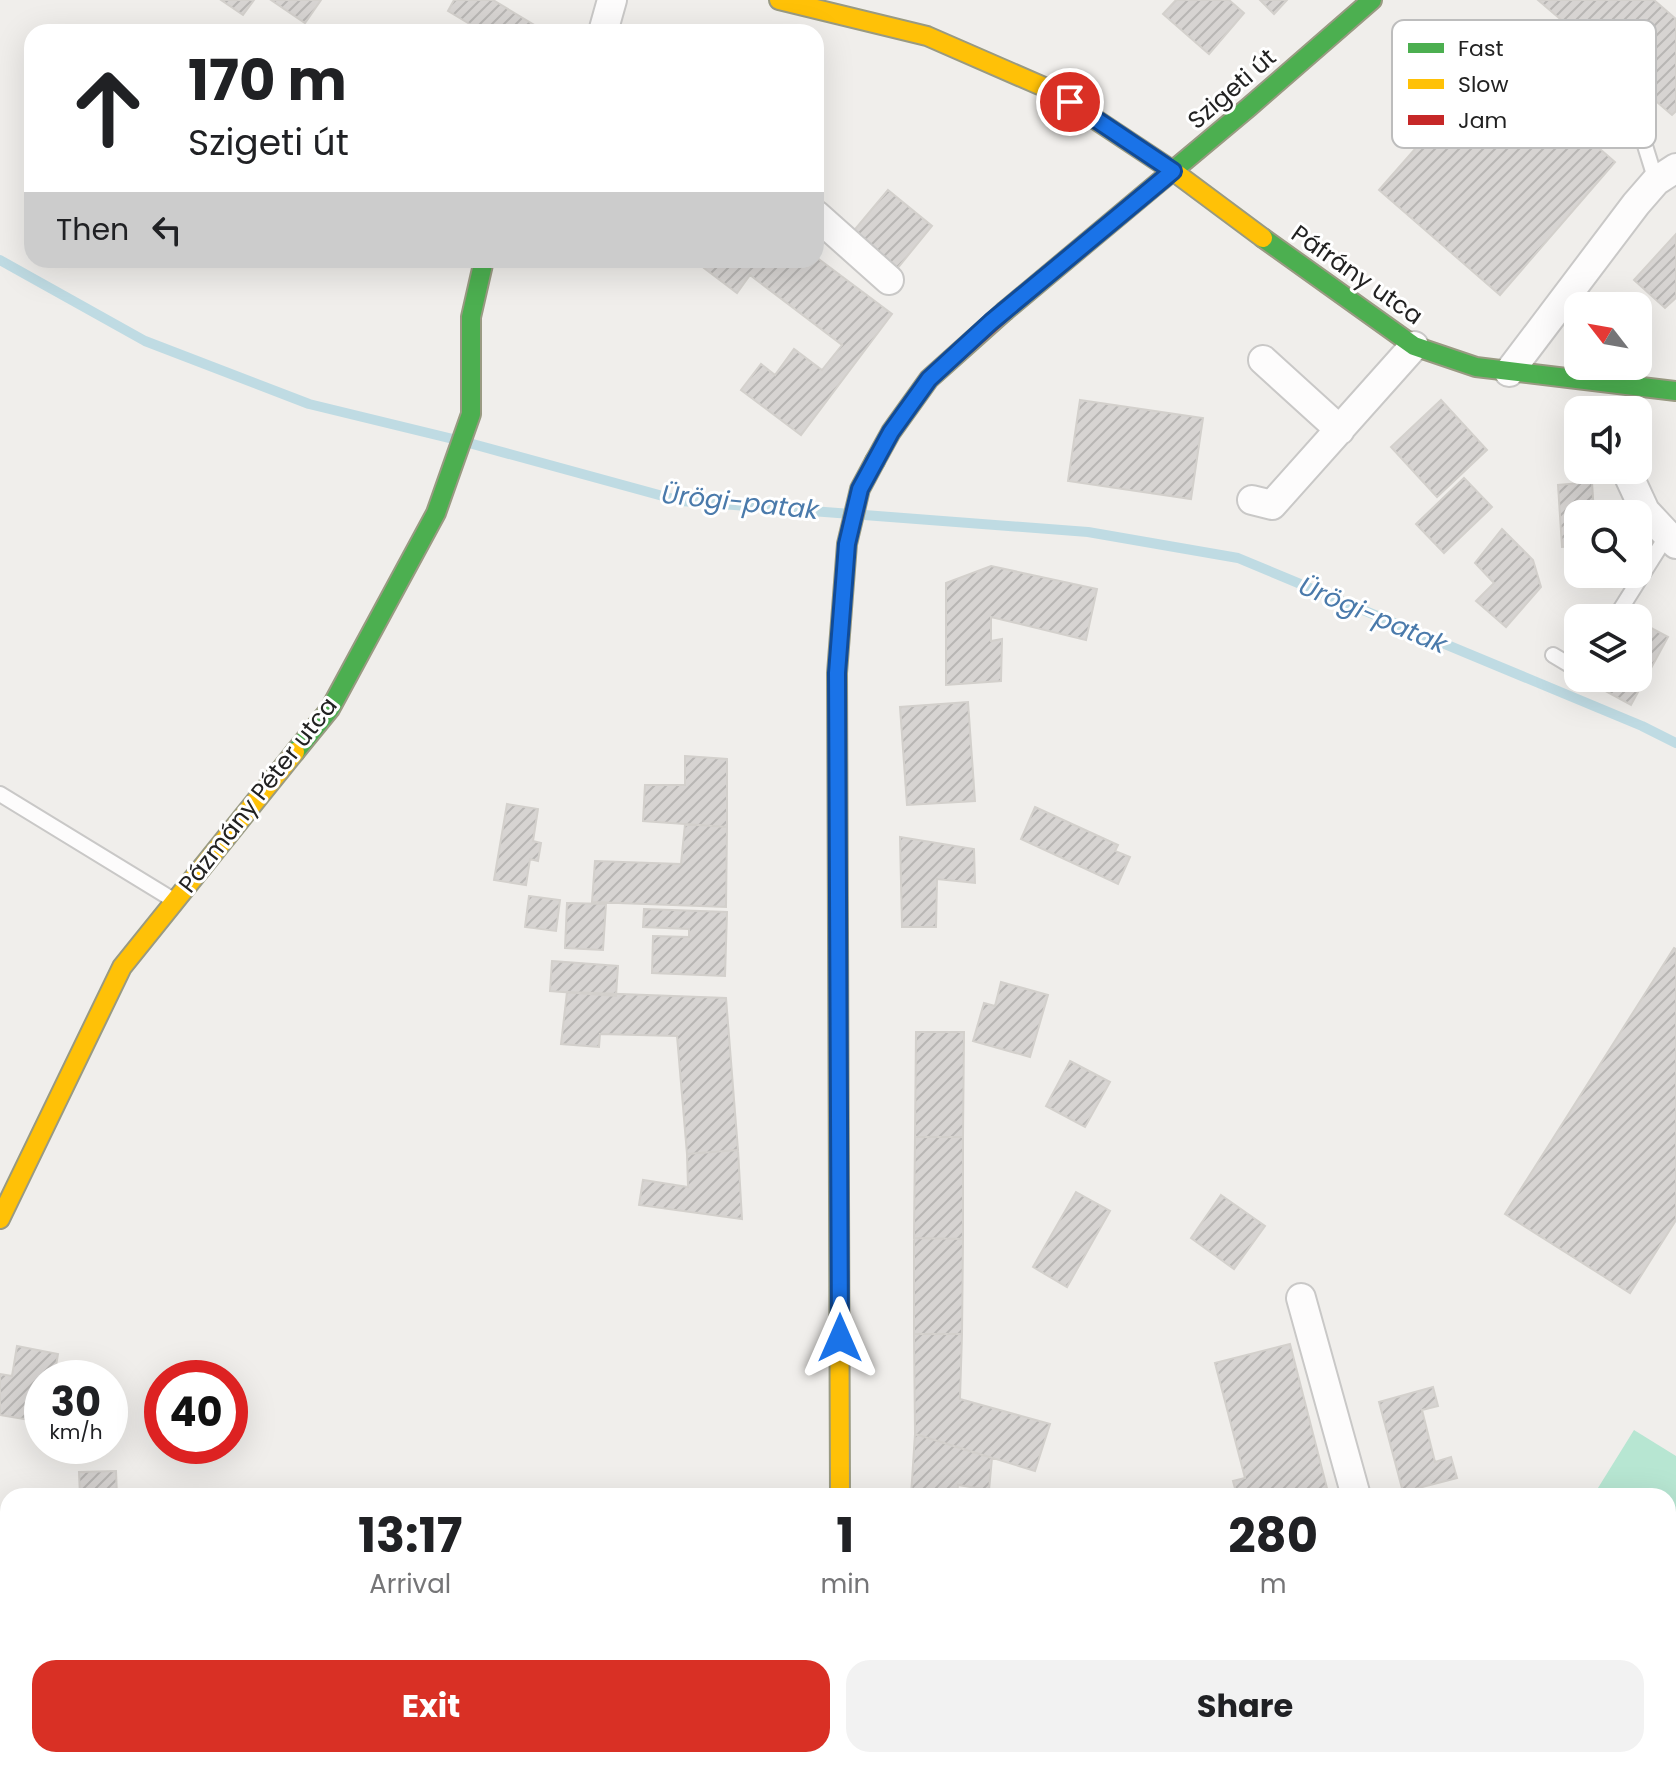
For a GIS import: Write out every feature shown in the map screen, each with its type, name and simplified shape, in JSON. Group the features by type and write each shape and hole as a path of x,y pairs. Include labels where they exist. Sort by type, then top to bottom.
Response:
{"street":[{"path":"605,24 612,0"},
{"name":"Páfrány utca","path":"779,0 927,36 1051,90 1173,171 1414,346 1476,367 1628,396"},
{"name":"Szigeti út","path":"840,1488 837,673 847,544 860,489 891,432 929,379 991,322 1372,0"},
{"path":"1509,372 1666,174"},
{"path":"824,222 889,280"},
{"name":"Pázmány Péter utca","path":"0,1219 14,1165 122,967 330,709 436,513 471,414 471,317 482,268"},
{"path":"1252,500 1272,505 1414,346"},
{"path":"1263,360 1340,430"},
{"name":"Páfrány utca","path":"1649,396 1676,391"},
{"path":"1632,484 1645,511 1673,538"},
{"path":"1301,1298 1354,1488"}],"lane":[{"path":"1650,148 1666,174"},
{"path":"1625,604 1673,538"},
{"path":"1553,655 1564,662"},
{"path":"0,794 175,901"}],"green space":[{"path":"1634,1430 1676,1456 1676,1488 1598,1488"}],"building":[{"path":"221,0 254,0 243,15"},
{"path":"271,0 321,0 305,23"},
{"path":"454,0 493,0 533,24 470,24 448,11"},
{"path":"1176,0 1229,0 1244,13 1209,54 1163,14"},
{"path":"1260,0 1287,0 1274,14"},
{"path":"1538,0 1654,0 1676,19 1676,111 1672,115 1656,101 1656,20 1561,20"},
{"path":"1416,148 1599,148 1615,162 1500,295 1379,190"},
{"path":"888,190 932,226 896,270 852,233"},
{"path":"1676,234 1676,298 1665,308 1652,296 1652,292 1647,292 1634,280"},
{"path":"824,263 892,314 801,435 741,390 761,364 775,375 794,349 822,370 842,345 750,275 737,293 704,268 824,268"},
{"path":"1080,400 1203,418 1191,499 1068,481"},
{"path":"1441,400 1487,450 1437,497 1391,447"},
{"path":"1464,478 1492,507 1444,553 1416,524"},
{"path":"1592,484 1593,500 1564,500 1564,547 1562,547 1558,485"},
{"path":"1502,529 1533,560 1541,587 1506,627 1476,601 1494,583 1475,563"},
{"path":"991,566 1097,589 1086,640 991,617 991,641 1002,639 1001,681 946,685 946,583"},
{"path":"1652,628 1668,637 1652,666"},
{"path":"1607,692 1638,692 1631,705"},
{"path":"968,702 975,801 907,805 900,707"},
{"path":"685,756 727,759 727,827 643,821 645,785 685,785"},
{"path":"507,804 538,809 533,841 541,843 538,861 530,859 526,885 494,880"},
{"path":"1035,807 1118,845 1115,851 1130,857 1118,884 1021,839"},
{"path":"685,824 727,827 726,907 592,902 595,861 681,864"},
{"path":"900,837 974,849 975,883 937,879 936,927 902,927"},
{"path":"529,896 560,900 556,931 525,927"},
{"path":"567,903 606,904 603,950 565,948"},
{"path":"644,909 727,912 725,976 652,973 653,936 689,937 689,929 643,927"},
{"path":"1674,948 1676,1220 1630,1293 1505,1214"},
{"path":"552,961 618,966 616,996 550,991"},
{"path":"1001,982 1048,995 1030,1057 973,1041 984,1003 995,1006"},
{"path":"567,992 726,998 738,1150 687,1154 677,1036 600,1034 599,1047 561,1044"},
{"path":"916,1032 964,1032 963,1137 915,1137"},
{"path":"1070,1061 1110,1082 1085,1127 1046,1106"},
{"path":"915,1137 963,1137 963,1239 914,1238"},
{"path":"738,1150 742,1219 639,1205 643,1180 688,1187 687,1154"},
{"path":"1076,1192 1110,1211 1067,1287 1033,1267"},
{"path":"1221,1195 1265,1226 1234,1269 1191,1238"},
{"path":"914,1238 963,1239 962,1334 914,1334"},
{"path":"914,1334 962,1334 960,1399 1050,1424 1035,1471 915,1434"},
{"path":"1290,1344 1327,1488 1235,1488 1233,1481 1245,1478 1215,1363"},
{"path":"17,1346 58,1354 57,1360 24,1360 24,1419 0,1415 0,1374 12,1376"},
{"path":"1433,1387 1438,1406 1422,1410 1435,1462 1451,1457 1457,1478 1418,1488 1402,1488 1379,1402"},
{"path":"915,1434 992,1458 989,1488 958,1485 958,1488 912,1488"},
{"path":"116,1471 117,1488 80,1488 79,1472"}],"waterway":[{"name":"Ürögi-patak","path":"0,260 145,341 309,404 453,439"},
{"name":"Ürögi-patak","path":"469,443 681,501 1088,532 1238,558 1642,726 1676,743"}],"traffic: fast":[{"path":"1005,311 1372,0"},
{"path":"1263,238 1414,346 1476,367 1676,391"},
{"path":"295,752 330,709 436,513 471,414 471,317 482,268"},
{"path":"839,1196 837,673 847,544 860,489 875,461"}],"traffic: slow":[{"path":"779,0 927,36 1051,90 1173,171 1263,238"},
{"path":"0,1219 122,967 295,752"},
{"path":"839,1196 840,1488"}],"traffic: jam":[{"path":"875,461 891,432 929,379 1005,311"}],"route":[{"path":"840,1338 837,673 847,544 860,489 891,432 929,379 991,322 1173,171 1070,102"}]}
